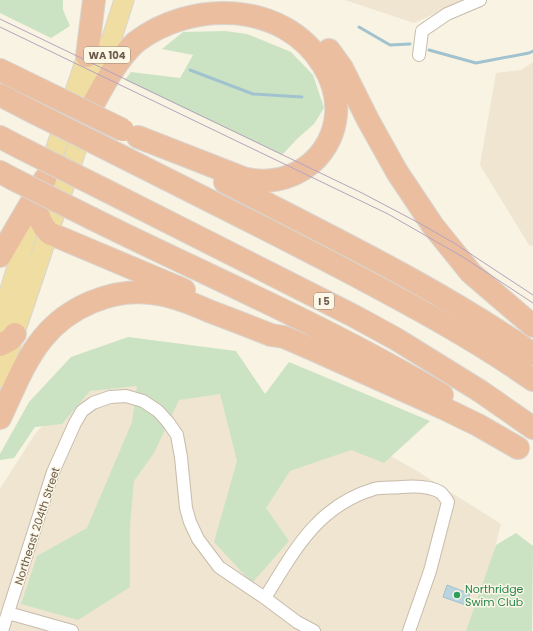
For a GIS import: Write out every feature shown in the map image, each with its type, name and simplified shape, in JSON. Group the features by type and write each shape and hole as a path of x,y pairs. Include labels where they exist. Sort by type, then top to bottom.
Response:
{"highway":[{"path":"87,56 94,0"},
{"path":"247,0 273,10 306,29 326,45 342,68 368,120 397,172 433,226 471,273 533,326"},
{"path":"90,110 122,58 132,45 145,34 159,25 182,14 212,9 228,9 253,13 275,21 286,27 304,42 319,58 331,80 334,90 336,114 334,126 326,146 319,156 305,168 290,176 277,180 266,182 253,181 243,178 130,134"},
{"path":"2,70 130,134 411,280 471,314 533,354"},
{"path":"0,95 265,228 400,300 483,347 533,380"},
{"name":"I 5","path":"0,138 354,316 396,339 480,391 533,428"},
{"path":"5,175 345,340 396,367 448,398 525,453"},
{"path":"0,256 45,180"},
{"path":"36,206 37,214 41,223 49,233 274,328 284,338"},
{"path":"0,418 33,352 55,325 69,314 84,306 110,296 151,292 166,295 195,305 271,336 284,338 443,408 525,453"}],"main road":[{"name":"WA 104","path":"0,377 5,334 36,206 87,56 104,0"},
{"name":"WA 104","path":"5,334 49,233 90,110 124,0"}],"street":[{"path":"419,55 422,31 447,14 480,0"},
{"name":"Northeast 204th Street","path":"2,631 53,472 75,423 82,411 93,403 110,397 126,396 143,401 158,411 177,435 181,456 186,508 190,522 198,539 219,566 296,622 314,631"},
{"path":"265,598 300,543 322,518 346,500 375,489 408,486 428,489 441,493 448,502 430,571 414,621 409,631"},
{"path":"8,613 72,631"}],"shaded area":[{"path":"345,0 465,0 414,23"},
{"path":"533,62 533,246 529,245 480,165 496,73 521,70"},
{"path":"203,373 282,463 357,437 417,471 501,524 474,631 0,631 0,489 35,434 77,390"}],"green space":[{"path":"0,0 63,0 63,10 70,26 51,38 0,13"},
{"path":"225,31 247,34 291,52 313,75 324,108 314,124 282,155 125,80 131,72 180,78 193,55 162,49 183,32"},
{"path":"128,337 236,351 265,394 289,362 430,421 384,463 351,450 290,471 266,508 289,541 252,583 214,542 237,461 220,394 179,400 154,453 134,481 130,525 130,587 78,620 21,604 37,556 87,528 132,422 137,386 90,391 62,424 35,427 14,458 0,460 0,454 29,402 71,357"},
{"path":"516,533 533,546 532,631 466,631 496,545"}],"water":[{"name":"Northridge Swim Club","path":"447,585 470,594 466,605 443,597"}],"waterway":[{"path":"359,27 390,45 410,44"},
{"path":"429,50 476,63 533,51"},
{"path":"190,70 253,94 302,97"}],"tram line":[{"path":"0,19 362,193 454,243 533,295"},
{"path":"0,27 388,214 463,257 533,303"}],"place":[{"name":"Northridge Swim Club","path":"457,595"}]}
